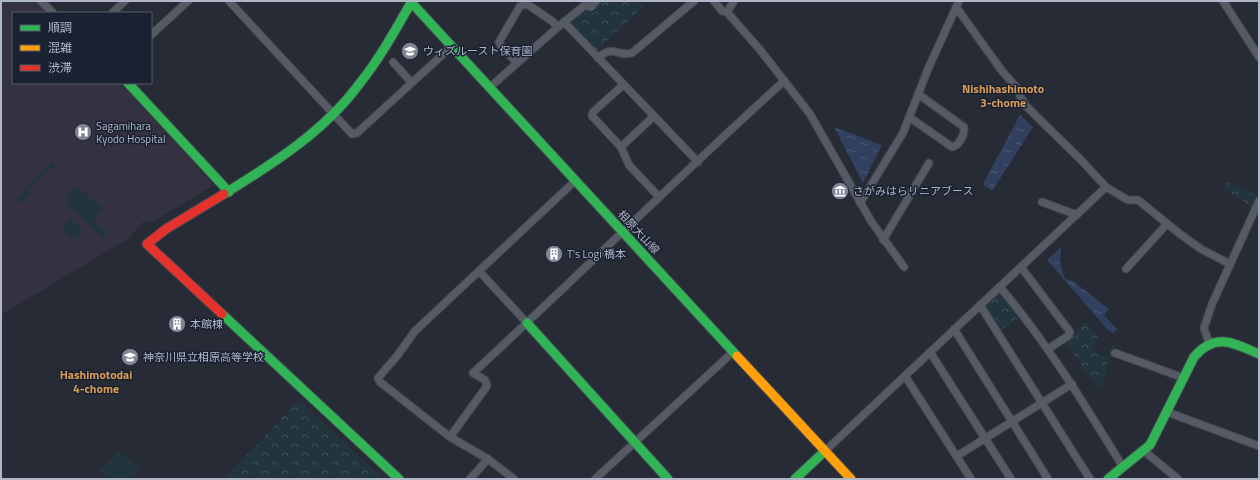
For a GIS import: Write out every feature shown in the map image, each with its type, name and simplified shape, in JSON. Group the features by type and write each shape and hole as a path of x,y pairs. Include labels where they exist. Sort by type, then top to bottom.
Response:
{"street":[{"path":"42,1 52,12"},
{"path":"113,12 125,1"},
{"path":"152,34 188,1"},
{"path":"229,1 350,133 355,134 452,46"},
{"path":"399,479 147,244 166,229 229,192 285,155 310,136 334,114 368,74 411,1"},
{"name":"相原大山線","path":"411,1 489,88 851,479"},
{"path":"489,88 561,25 582,3 592,7 596,1"},
{"path":"598,58 604,53 613,51 626,54 632,53 694,1"},
{"path":"714,1 722,11 727,12 761,51 810,114 860,203 883,240 904,267"},
{"path":"727,12 734,1"},
{"path":"1223,1 1259,58"},
{"path":"517,63 499,42 520,6 527,4 552,21 561,25 598,58 698,162"},
{"path":"860,203 903,133 928,69 957,4"},
{"path":"957,4 1002,71 1018,89 1026,106 1082,161 1106,188 1128,200 1138,200 1167,224 1202,249 1230,264"},
{"path":"393,62 411,82"},
{"path":"450,437 487,386 485,380 473,372 527,323 658,197 698,162 784,81"},
{"path":"129,84 229,192"},
{"path":"623,84 592,114 621,147 629,165 658,197"},
{"path":"909,117 952,148 956,146 965,132 964,127 918,94"},
{"path":"621,147 654,116"},
{"path":"883,240 929,163"},
{"path":"514,479 488,459 450,437 380,382 378,378 397,356 415,331 575,181"},
{"path":"795,479 1106,188"},
{"path":"1209,342 1204,328 1214,298 1259,201"},
{"path":"1042,202 1077,214"},
{"path":"1126,269 1167,224"},
{"path":"1021,267 1070,332 1068,336 1048,349"},
{"path":"479,271 668,479"},
{"path":"1000,287 1024,315 1048,349 1072,384 1124,467"},
{"path":"980,305 1090,479"},
{"path":"954,330 1048,479"},
{"path":"1108,479 1144,451 1153,441 1197,352 1209,342 1227,342 1259,354"},
{"path":"595,479 734,351"},
{"path":"930,352 1011,479"},
{"path":"1115,353 1184,378"},
{"path":"905,376 971,479"},
{"path":"957,456 1072,384"},
{"path":"1167,412 1259,446"},
{"path":"1144,451 1178,479"},
{"path":"470,479 488,459"}],"shaded area":[{"name":"Sagamihara Kyodo Hospital","path":"1,1 36,1 47,12 12,12 12,84 121,84 211,182 211,187 152,222 144,221 129,238 1,315"}],"green space":[{"path":"600,1 638,1 643,7 596,51 570,23 585,10 594,13"},
{"path":"51,161 55,164 55,167 48,170 32,187 30,193 20,204 15,199"},
{"path":"1227,181 1257,195 1252,207 1223,188"},
{"path":"75,189 82,190 103,209 93,220 107,233 103,238 72,209 68,202 68,196"},
{"path":"70,217 81,229 81,234 78,237 71,237 61,227"},
{"path":"1000,287 1023,315 998,332 980,305"},
{"path":"1086,323 1098,337 1093,352 1108,357 1113,343 1115,348 1106,366 1108,368 1101,386 1096,387 1064,340"},
{"path":"299,400 384,479 224,479"},
{"path":"119,451 140,470 132,479 109,479 100,471"}],"water":[{"path":"1020,115 1033,127 992,191 983,184"},
{"path":"834,127 882,145 863,183"},
{"path":"1061,247 1060,263 1065,279 1073,281 1109,309 1104,315 1117,329 1114,333 1109,331 1047,260"}],"traffic: fast":[{"path":"410,1 737,356"},
{"path":"224,194 298,145 331,116 346,100 374,64 412,1"},
{"path":"129,84 229,192"},
{"path":"222,314 399,479"},
{"path":"527,323 668,479"},
{"path":"1108,479 1150,445 1194,357 1202,349 1210,344 1225,342 1241,346 1259,354"},
{"path":"795,479 825,451"}],"traffic: slow":[{"path":"737,356 851,479"}],"traffic: jam":[{"path":"222,314 147,244 166,229 224,194"}],"place":[{"name":"ウィズルースト保育園","path":"410,51"},
{"name":"Sagamihara Kyodo Hospital","path":"83,132"},
{"name":"さがみはらリニアブース","path":"840,191"},
{"name":"T's Logi 橋本","path":"554,254"},
{"name":"本館棟","path":"177,324"},
{"name":"神奈川県立相原高等学校","path":"130,357"}],"district":[{"name":"Nishihashimoto 3-chome","path":"1003,96"},
{"name":"Hashimotodai 4-chome","path":"96,382"}]}
